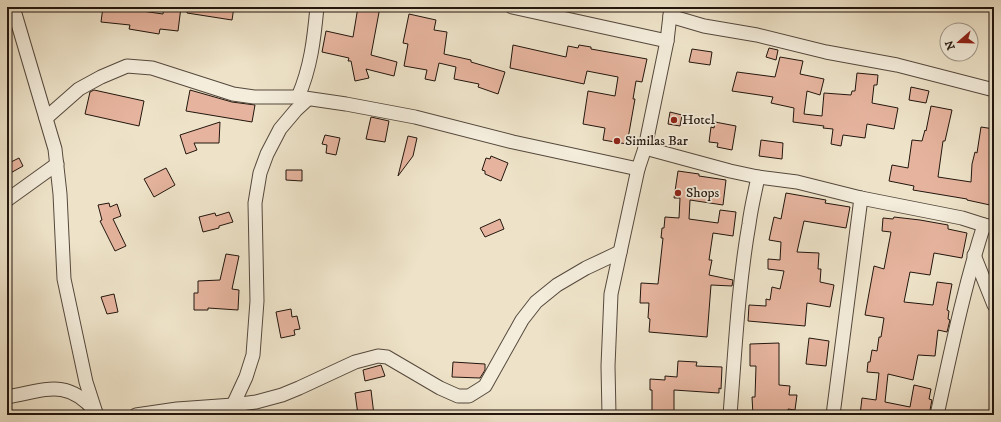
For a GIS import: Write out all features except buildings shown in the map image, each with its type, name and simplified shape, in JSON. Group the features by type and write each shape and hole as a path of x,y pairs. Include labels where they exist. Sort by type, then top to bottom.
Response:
{"street":[{"path":"13,7 55,149 60,194 64,279 86,382 99,414"},
{"path":"232,410 253,355 256,333 257,301 254,203 260,172 267,154 280,129 296,110 303,98 313,48 317,7"},
{"path":"512,7 667,41"},
{"path":"609,415 608,366 611,294 638,169 645,148 667,41 670,12 704,26 757,35 826,52 897,65 994,90"},
{"path":"46,118 79,89 101,77 127,66 152,68 234,94 254,97 303,98 346,104 415,117 513,142 638,169"},
{"path":"645,148 698,163 758,176 797,182 861,198 962,218 989,226 974,255 936,415"},
{"path":"7,200 57,164"},
{"path":"730,415 738,316 748,225 758,176"},
{"path":"833,415 861,198"},
{"path":"136,415 177,409 232,410 282,395 355,362 378,356 387,358 440,388 458,396 469,396 485,386 522,320 536,302 557,285 586,268 620,252"},
{"path":"974,255 994,305"},
{"path":"7,397 48,389 63,389 76,394 99,414"}],"place":[{"name":"Hotel","path":"674,120"},
{"name":"Similas Bar","path":"617,141"},
{"name":"Shops","path":"678,193"}]}
